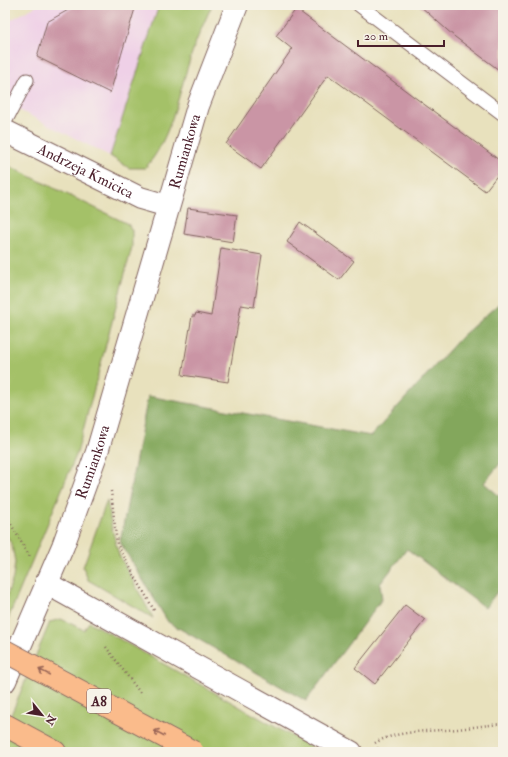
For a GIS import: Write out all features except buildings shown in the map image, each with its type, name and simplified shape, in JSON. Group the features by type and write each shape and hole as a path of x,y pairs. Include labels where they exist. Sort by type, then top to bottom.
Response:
{"highway":[{"name":"A8","path":"5,651 193,752"},
{"path":"5,725 55,752"}],"street":[{"name":"Rumiankowa","path":"5,681 63,546 97,452 198,106 237,5"},
{"name":"Andrzeja Kmicica","path":"5,131 140,198 168,206"},
{"path":"46,583 351,752"}],"lane":[{"path":"359,5 503,114"},
{"path":"5,122 27,80"}],"path":[{"path":"111,487 117,544 157,617"},
{"path":"5,514 46,583"},
{"path":"104,644 142,695"},
{"path":"372,746 377,742 425,730 445,730 503,724"}],"shaded area":[{"path":"38,5 159,5 110,156 5,103 5,23"}],"green space":[{"path":"159,5 212,5 194,47 174,114 162,144 145,168 129,168 110,156"},
{"path":"5,164 128,224 132,230 132,247 77,453 5,626 5,601 13,578 15,562 12,545 5,533"},
{"path":"503,300 503,460 484,483 503,499 503,584 485,608 407,549 380,584 382,599 306,701 168,622 120,542 148,396 371,436 462,336"},
{"path":"107,500 112,529 119,555 153,618 88,580 83,567"},
{"path":"61,619 84,630 89,622 320,752 5,752 5,729 50,622"}]}
